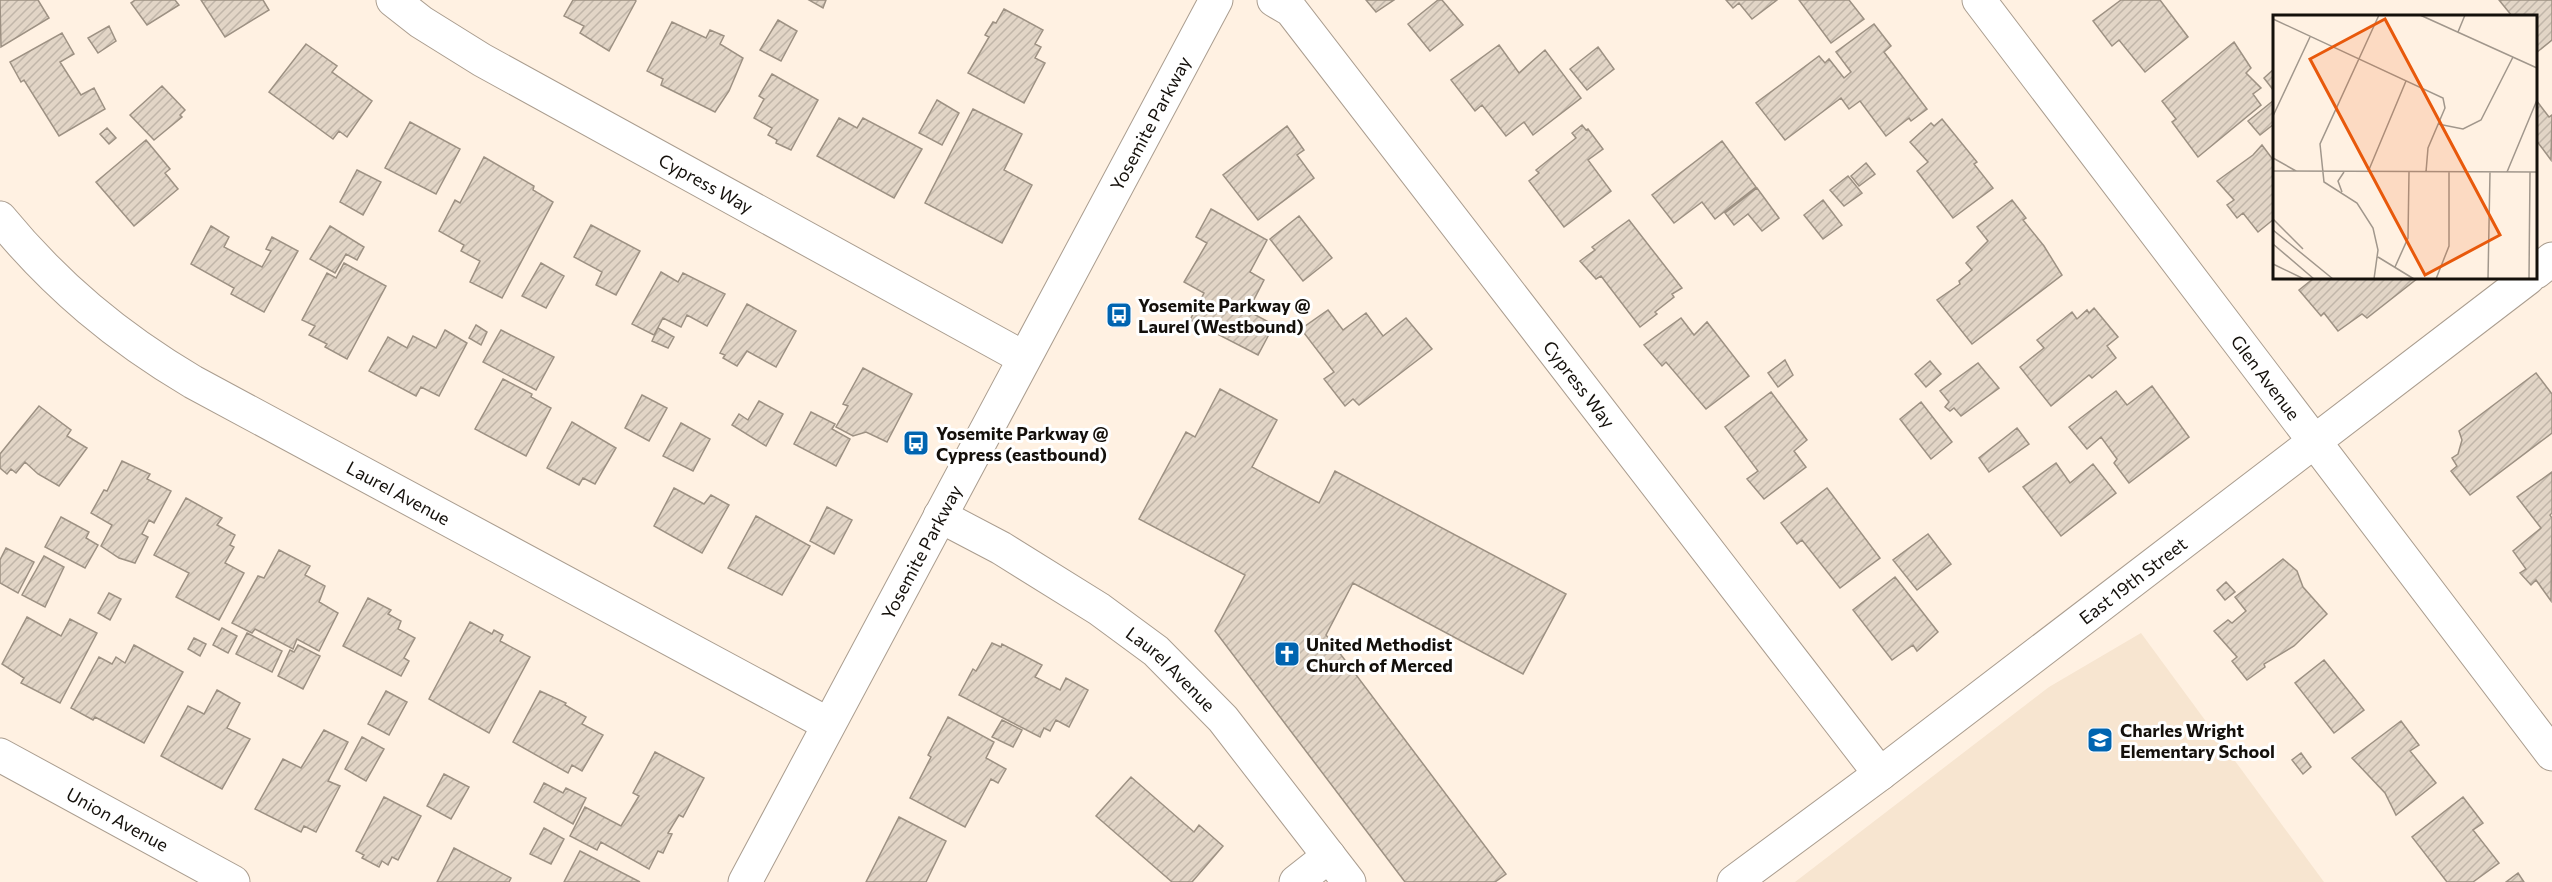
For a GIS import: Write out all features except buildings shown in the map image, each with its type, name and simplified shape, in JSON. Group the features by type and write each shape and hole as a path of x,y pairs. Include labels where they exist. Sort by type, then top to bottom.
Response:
{"street":[{"name":"Cypress Way","path":"393,0 421,22 482,60 1024,358"},
{"name":"Yosemite Parkway","path":"745,882 1216,0"},
{"name":"Cypress Way","path":"1274,0 1291,10 1880,774"},
{"name":"Glen Avenue","path":"1979,0 2552,754"},
{"name":"Laurel Avenue","path":"0,218 63,288 115,332 153,358 193,382 828,724"},
{"path":"2537,270 2552,259"},
{"name":"East 19th Street","path":"1734,882 1880,774 2527,279"},
{"name":"Laurel Avenue","path":"940,516 1001,548 1099,609 1156,651 1223,719 1349,882"},
{"name":"Union Avenue","path":"0,755 233,882"},
{"path":"1296,882 1329,856"}],"shaded area":[{"name":"Charles Wright Elementary School","path":"2141,633 2324,882 1795,882 2049,687"}],"place":[{"name":"Yosemite Parkway @ Laurel (Westbound)","path":"1119,315"},
{"name":"Yosemite Parkway @ Cypress (eastbound)","path":"916,443"},
{"name":"United Methodist Church of Merced","path":"1287,654"},
{"name":"Charles Wright Elementary School","path":"2100,740"}]}
